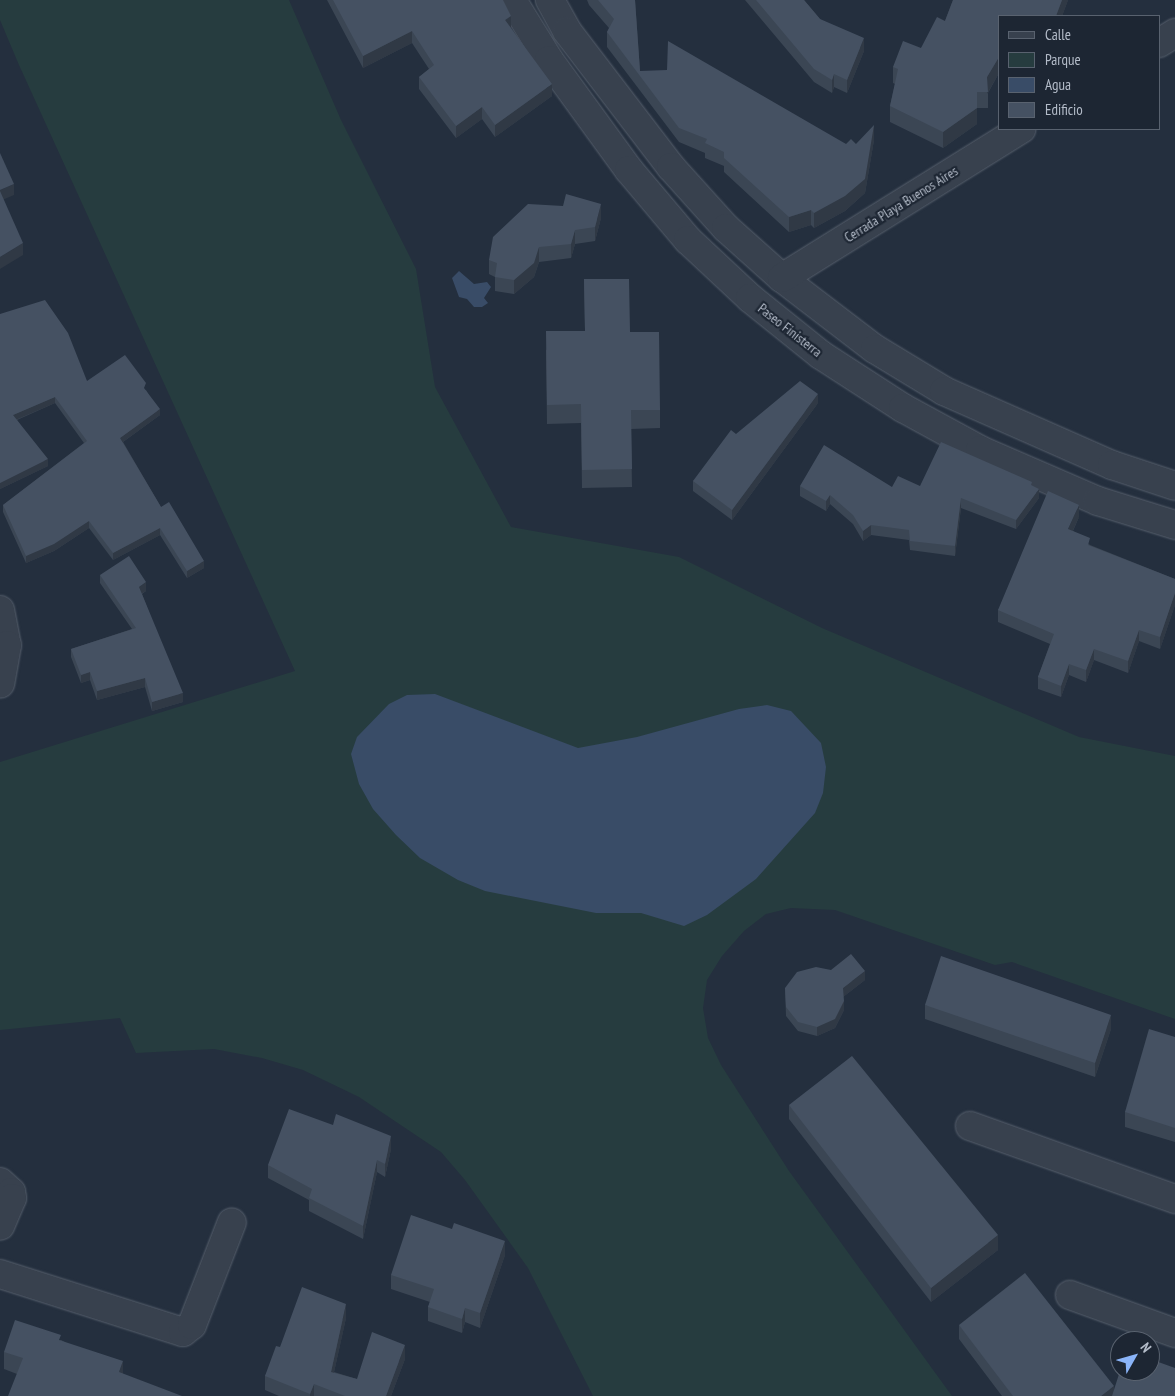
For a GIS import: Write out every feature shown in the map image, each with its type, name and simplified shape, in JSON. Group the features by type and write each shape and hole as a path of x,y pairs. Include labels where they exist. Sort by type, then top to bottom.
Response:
{"street":[{"name":"Paseo Finisterra","path":"512,0 549,60 629,170 688,240 764,310 820,354 878,392 980,450 1098,501 1175,525"},
{"path":"550,0 573,38 671,168 726,228 782,278 875,349 944,391 1112,465 1175,486"},
{"path":"1160,42 1175,32"},
{"name":"Cerrada Playa Buenos Aires","path":"782,278 1019,130"},
{"path":"0,610 7,645 0,683"},
{"path":"970,1126 1175,1199"},
{"path":"0,1182 11,1192 12,1198 0,1226"},
{"path":"0,1274 182,1332 192,1325 232,1222"},
{"path":"1070,1295 1175,1333"}],"green space":[{"path":"0,0 289,0 341,120 416,269 435,387 511,527 679,557 822,628 1079,737 1175,756 1175,1019 1012,962 995,965 835,910 791,908 766,914 744,931 722,956 707,980 703,1008 708,1038 721,1065 789,1171 952,1396 593,1396 528,1268 465,1180 441,1152 359,1097 303,1070 262,1058 214,1049 136,1053 120,1018 0,1030 0,762 295,671 19,65 0,20"}],"water":[{"path":"459,271 474,284 487,282 491,287 484,298 488,303 482,307 474,307 467,299 459,297 452,278"},
{"path":"435,694 578,748 637,737 739,709 767,705 791,711 821,743 826,767 823,793 815,813 756,879 707,915 684,926 641,913 596,913 485,891 458,880 420,858 396,835 373,809 359,784 351,754 357,737 389,704 407,695"}],"building":[{"path":"333,0 503,0 511,16 505,20 552,84 495,125 482,107 456,126 419,77 434,65 412,31 363,56"},
{"path":"598,0 635,0 640,71 667,70 668,41 846,144 851,139 856,144 874,125 865,179 845,196 814,213 811,210 789,217 724,158 724,152 705,143 707,139 679,128 607,32 614,19"},
{"path":"756,0 804,0 820,19 864,38 847,80 834,74 832,80 814,69"},
{"path":"953,0 1062,0 1056,15 998,15 998,59 987,77 988,92 977,92 977,108 943,132 890,106 898,69 893,67 903,41 921,48 937,17 945,21"},
{"path":"0,153 14,184 0,190"},
{"path":"0,191 23,243 0,257"},
{"path":"566,194 601,204 595,227 575,230 571,244 539,247 534,263 514,280 495,277 497,263 489,260 493,237 528,204 563,206"},
{"path":"584,279 629,279 630,332 659,332 660,410 631,410 632,469 582,470 581,404 547,405 546,331 585,331"},
{"path":"45,300 68,333 87,381 125,355 146,383 144,388 160,409 120,438 161,507 169,502 204,561 187,571 160,528 113,553 89,521 54,544 26,556 3,505 87,441 55,397 13,415 48,459 0,483 0,314"},
{"path":"800,381 818,394 732,510 693,481 731,430 736,434"},
{"path":"941,442 1032,482 1031,485 1039,489 1016,520 961,498 955,546 910,541 909,530 871,525 863,531 853,515 830,495 826,501 800,486 824,445 892,487 898,476 920,486"},
{"path":"1048,491 1079,505 1068,529 1090,538 1088,545 1175,579 1175,593 1160,637 1139,630 1128,661 1094,649 1086,670 1069,664 1061,686 1038,677 1054,634 998,610"},
{"path":"129,556 146,582 139,587 183,693 152,702 145,678 97,691 90,672 81,675 71,649 136,628 100,575"},
{"path":"851,954 865,971 843,988 844,1001 835,1019 817,1027 798,1022 786,1007 785,988 797,972 816,967 831,970"},
{"path":"941,956 1111,1015 1095,1063 925,1005"},
{"path":"1149,1029 1175,1037 1175,1128 1125,1112"},
{"path":"852,1056 998,1235 931,1288 789,1105"},
{"path":"289,1109 333,1125 336,1114 391,1136 385,1164 377,1160 363,1226 309,1198 312,1189 268,1165"},
{"path":"411,1215 452,1229 454,1223 505,1241 480,1313 465,1308 462,1319 428,1307 434,1289 391,1275"},
{"path":"1025,1273 1114,1386 1101,1396 1013,1396 959,1325"},
{"path":"302,1287 346,1304 331,1372 357,1379 372,1332 405,1345 386,1396 345,1396 314,1384 310,1394 265,1376 276,1346 280,1347"},
{"path":"15,1320 61,1335 59,1340 123,1361 119,1372 182,1396 8,1396 23,1358 4,1352"},
{"path":"1160,1363 1175,1368 1175,1396 1112,1396 1117,1381 1160,1381"}]}
